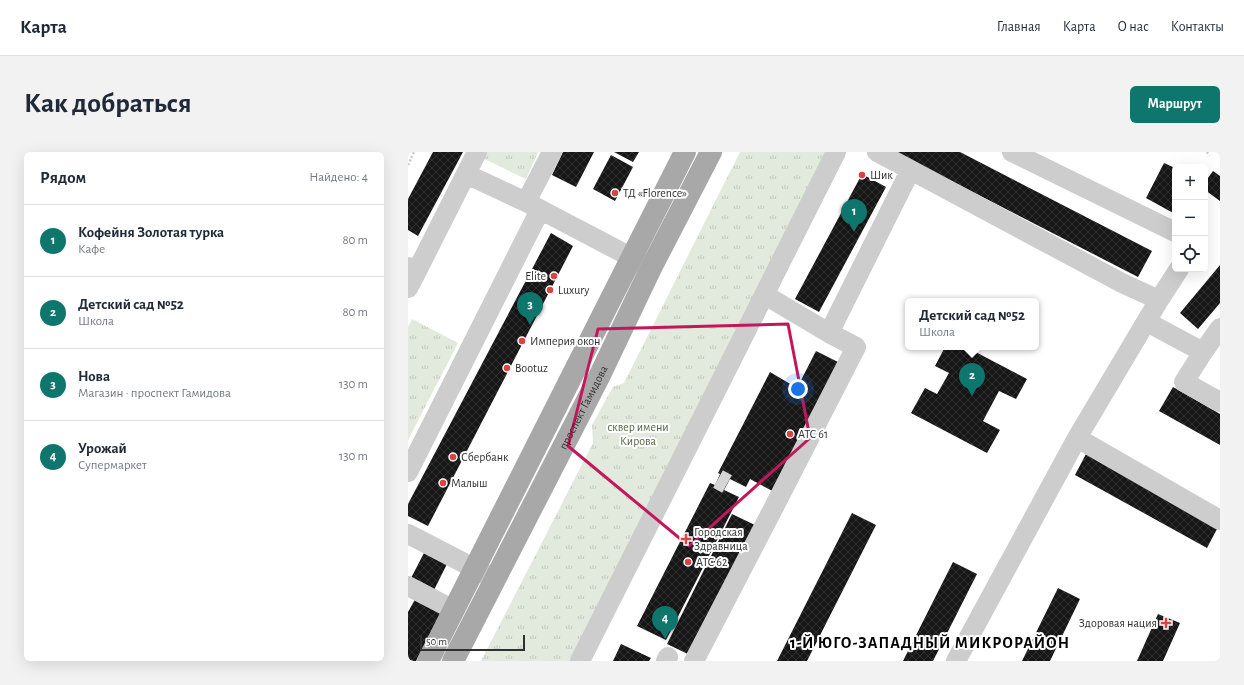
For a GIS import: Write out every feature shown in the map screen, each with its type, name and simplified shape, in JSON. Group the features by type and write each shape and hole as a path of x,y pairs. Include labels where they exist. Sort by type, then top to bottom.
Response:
{"main road":[{"name":"проспект Гамидова","path":"428,661 685,152"},
{"name":"проспект Гамидова","path":"453,661 494,578 599,376 651,268 711,152"}],"street":[{"path":"411,275 477,152"},
{"path":"408,472 533,206 552,152"},
{"path":"580,661 836,152"},
{"path":"877,152 1122,283 1159,300"},
{"path":"1012,152 1172,231"},
{"path":"829,333 910,171"},
{"path":"466,174 533,206 651,268"},
{"path":"956,661 1078,438 1177,272"},
{"path":"694,661 774,509 856,347 829,333 765,295"},
{"path":"1147,322 1204,352"},
{"path":"1220,328 1184,382 1220,402"},
{"path":"1078,438 1220,520"},
{"path":"408,534 494,578"},
{"path":"408,586 454,610"}],"path":[{"path":"408,165 414,152"},
{"path":"1207,152 1209,156"}],"highlighted area":[{"path":"788,324 810,438 689,546 568,446 598,329"}],"green space":[{"path":"485,152 538,152 526,179 482,158"},
{"name":"сквер имени Кирова","path":"740,152 829,152 575,661 481,661 593,443 592,425 613,387 624,383"},
{"path":"412,319 458,343 408,440 408,327"}],"building":[{"path":"433,152 463,152 418,236 408,230 408,199"},
{"path":"563,152 594,152 576,187 552,175"},
{"path":"614,152 639,152 633,162"},
{"path":"895,152 960,152 1152,251 1138,277"},
{"path":"611,155 633,167 615,201 593,189"},
{"path":"1164,163 1172,167 1172,212 1146,198"},
{"path":"1213,171 1220,176 1220,201 1208,192 1208,178"},
{"path":"862,174 886,187 819,312 795,299"},
{"path":"551,233 573,246 428,526 408,516 408,504"},
{"path":"1220,265 1220,303 1198,329 1180,313"},
{"path":"943,350 972,350 1027,379 1016,399 999,391 983,421 1000,430 987,453 911,413 925,388 937,394 949,373 935,366"},
{"path":"816,351 842,364 776,493 750,479 746,487 730,479 724,490 739,497 666,640 637,626 710,483 715,485 720,474 718,473 770,372 797,388"},
{"path":"1173,387 1220,414 1220,445 1159,411"},
{"path":"1086,454 1218,527 1207,548 1075,475"},
{"path":"852,513 876,525 807,661 777,661"},
{"path":"732,514 757,526 692,656 667,644"},
{"path":"424,553 447,564 434,590 411,578"},
{"path":"953,562 977,574 933,661 903,661"},
{"path":"1058,588 1080,599 1050,661 1022,661"},
{"path":"418,594 444,608 416,661 408,661 408,612"},
{"path":"1158,614 1180,623 1163,661 1137,661"},
{"path":"621,644 651,658 649,661 613,661"}],"tunnel":[{"path":"718,479 727,484"}],"place":[{"name":"Шик","path":"862,175"},
{"name":"ТД «Florence»","path":"615,193"},
{"name":"Кофейня Золотая турка","path":"854,232"},
{"name":"Elite","path":"554,276"},
{"name":"Luxury","path":"550,290"},
{"name":"Нова","path":"530,325"},
{"name":"Империя окон","path":"522,341"},
{"name":"Bootuz","path":"507,368"},
{"name":"Детский сад №52","path":"972,396"},
{"name":"АТС 61","path":"790,434"},
{"name":"Сбербанк","path":"453,457"},
{"name":"Малыш","path":"443,483"},
{"name":"Городская Здравница","path":"686,539"},
{"name":"АТС 62","path":"688,562"},
{"name":"Здоровая нация","path":"1166,623"},
{"name":"Урожай","path":"665,639"}],"district":[{"name":"1-Й ЮГО-ЗАПАДНЫЙ МИКРОРАЙОН","path":"930,642"}]}
